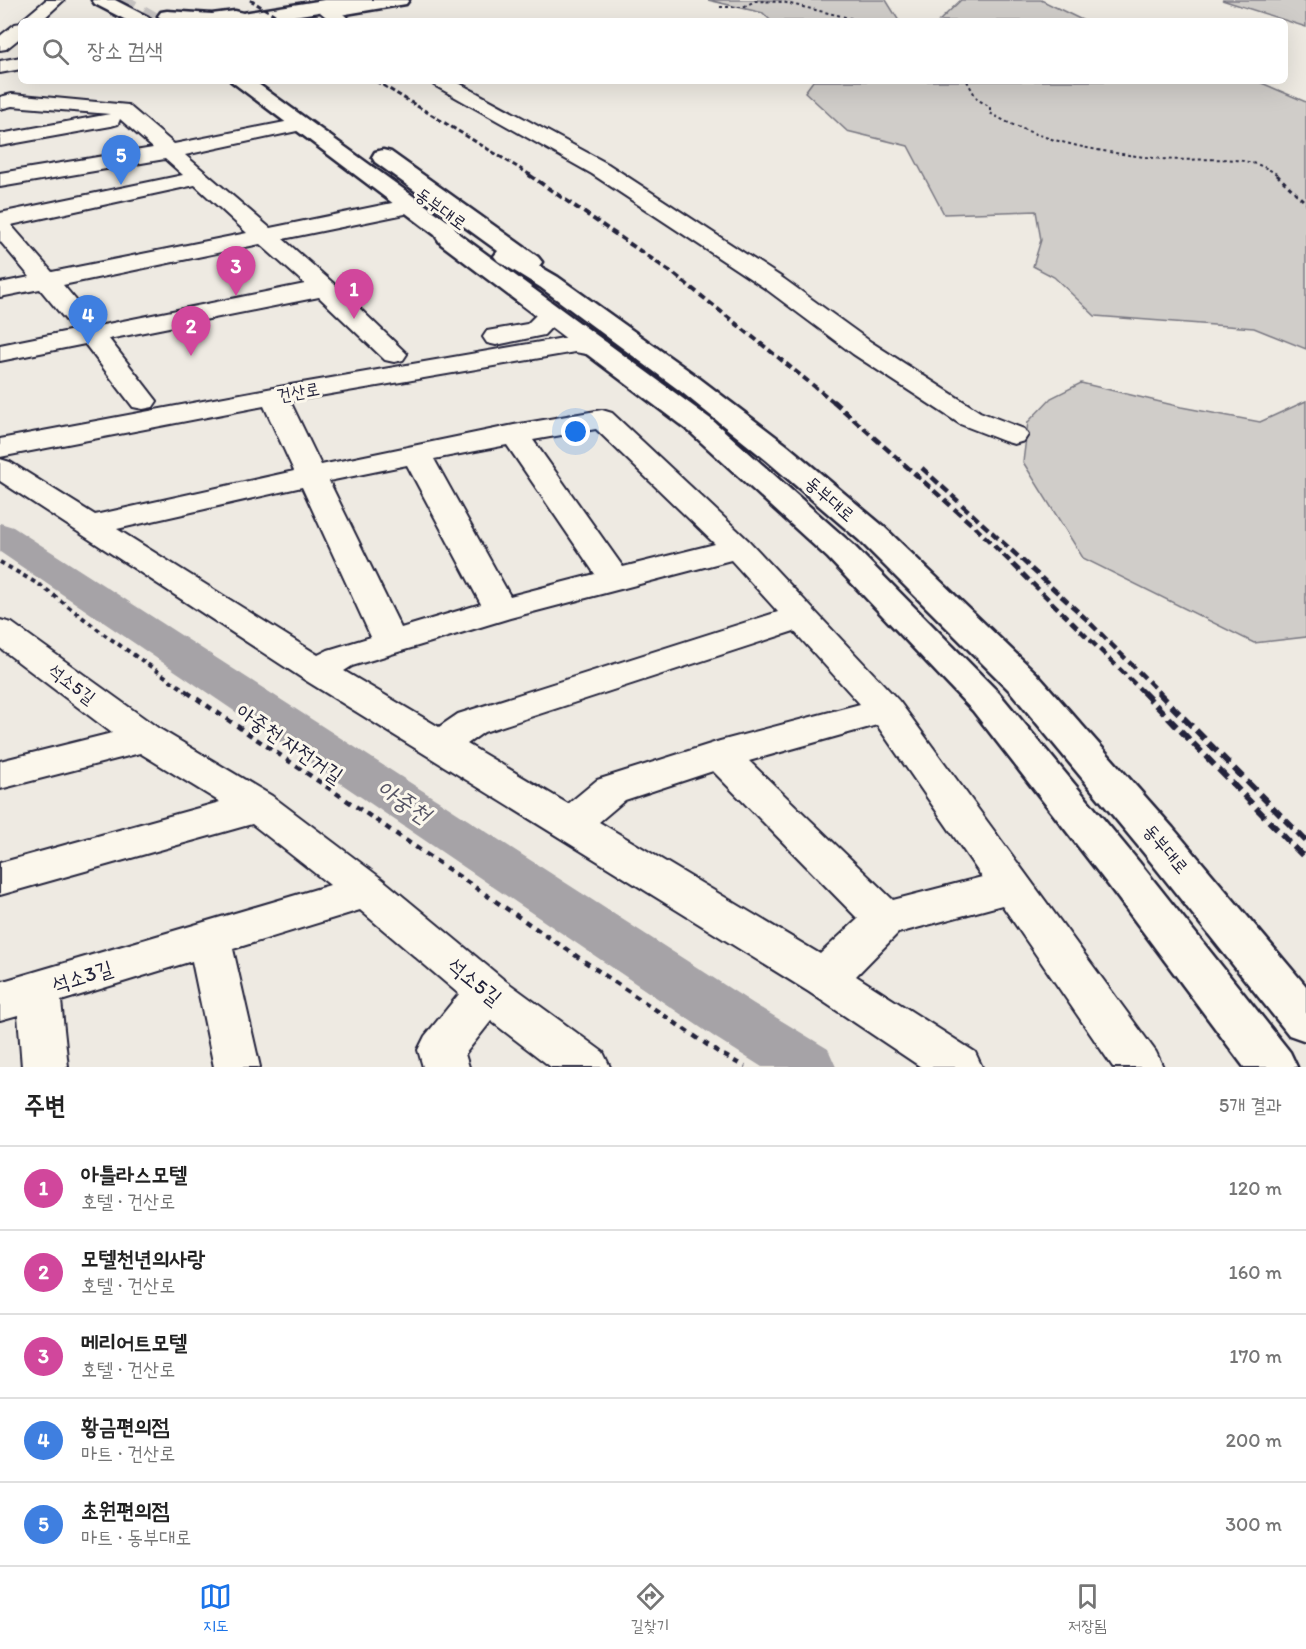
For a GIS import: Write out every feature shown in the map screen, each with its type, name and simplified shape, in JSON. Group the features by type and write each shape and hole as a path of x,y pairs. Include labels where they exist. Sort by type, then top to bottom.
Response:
{"main road":[{"path":"246,18 357,0"},
{"path":"321,18 336,17 400,0"},
{"path":"152,5 172,18"},
{"path":"103,7 134,18"},
{"name":"동부대로","path":"230,84 432,233 450,239 680,377 777,453 871,533 1023,682 1158,840 1306,1020"},
{"name":"동부대로","path":"245,84 435,223 450,239"},
{"name":"동부대로","path":"265,84 536,276 550,298 597,348 701,426 831,543 986,702 1124,874 1272,1067"},
{"path":"279,84 331,120"},
{"path":"368,146 544,272 550,298"}],"street":[{"path":"34,18 56,0"},
{"path":"0,45 18,30"},
{"path":"0,59 18,56"},
{"path":"0,67 18,64"},
{"path":"446,84 600,169 775,284 862,348 970,418 1014,435"},
{"path":"0,103 12,100 121,110 172,152 394,354"},
{"path":"0,140 129,116"},
{"path":"0,180 172,152 290,127"},
{"path":"0,220 199,178"},
{"path":"0,290 397,209"},
{"path":"0,226 92,335 143,401"},
{"path":"0,353 324,288"},
{"name":"건산로","path":"0,429 394,354 535,330 550,298"},
{"name":"건산로","path":"0,448 273,396 575,344 597,348"},
{"path":"273,396 392,644"},
{"path":"91,525 310,476 514,434 602,419 738,548 886,710 1140,1067"},
{"path":"514,434 615,580"},
{"path":"417,455 501,609"},
{"path":"0,468 317,671 824,979 959,1067"},
{"path":"317,671 340,658 501,609 738,548"},
{"path":"439,746 471,723 800,617"},
{"name":"석소5길","path":"0,631 144,738 258,807 367,891 487,992 587,1067"},
{"path":"568,825 611,790 720,755 886,710"},
{"path":"4,774 144,738"},
{"path":"720,755 885,919"},
{"path":"0,879 258,807"},
{"path":"824,979 885,919 1011,886"},
{"path":"237,1067 209,938 367,891"},
{"name":"석소3길","path":"45,1067 19,996 209,938"},
{"path":"446,1067 441,1050 487,992"}],"path":[{"path":"720,7 743,7 755,1 782,2 849,18"},
{"path":"969,84 977,99 990,107 990,112 1016,128 1060,141 1165,159 1208,162 1235,159 1259,164 1280,178 1306,203"},
{"name":"아중천 자전거길","path":"0,562 43,588 115,642 328,790 718,1052 745,1067"}],"shaded area":[{"path":"708,0 886,0 897,18 768,18 763,13"},
{"path":"961,0 1041,0 1078,18 942,18"},
{"path":"1222,0 1306,0 1306,27 1288,21 1288,18 1278,18"},
{"path":"811,84 1264,84 1306,102 1306,349 1254,328 1095,316 1054,277 1033,266 1041,240 1036,211 944,214 908,146 847,131 805,92"},
{"path":"1081,383 1181,407 1260,422 1306,401 1306,637 1254,643 1083,558 1023,462 1028,422 1051,398"}],"waterway":[{"name":"아중천","path":"0,535 735,1021 809,1067"}],"tunnel":[{"path":"115,0 147,18"}],"railway":[{"path":"250,0 280,18"},
{"path":"381,84 532,176"},
{"path":"529,175 674,274 834,402"},
{"path":"833,401 977,529 1143,692"},
{"path":"922,468 1085,618 1160,693"},
{"path":"1143,692 1306,859"},
{"path":"1158,692 1306,841"}],"place":[{"name":"초원편의점","path":"121,185"},
{"name":"메리어트모텔","path":"236,296"},
{"name":"아틀라스모텔","path":"354,319"},
{"name":"황금편의점","path":"88,345"},
{"name":"모텔천년의사랑","path":"191,356"}]}
